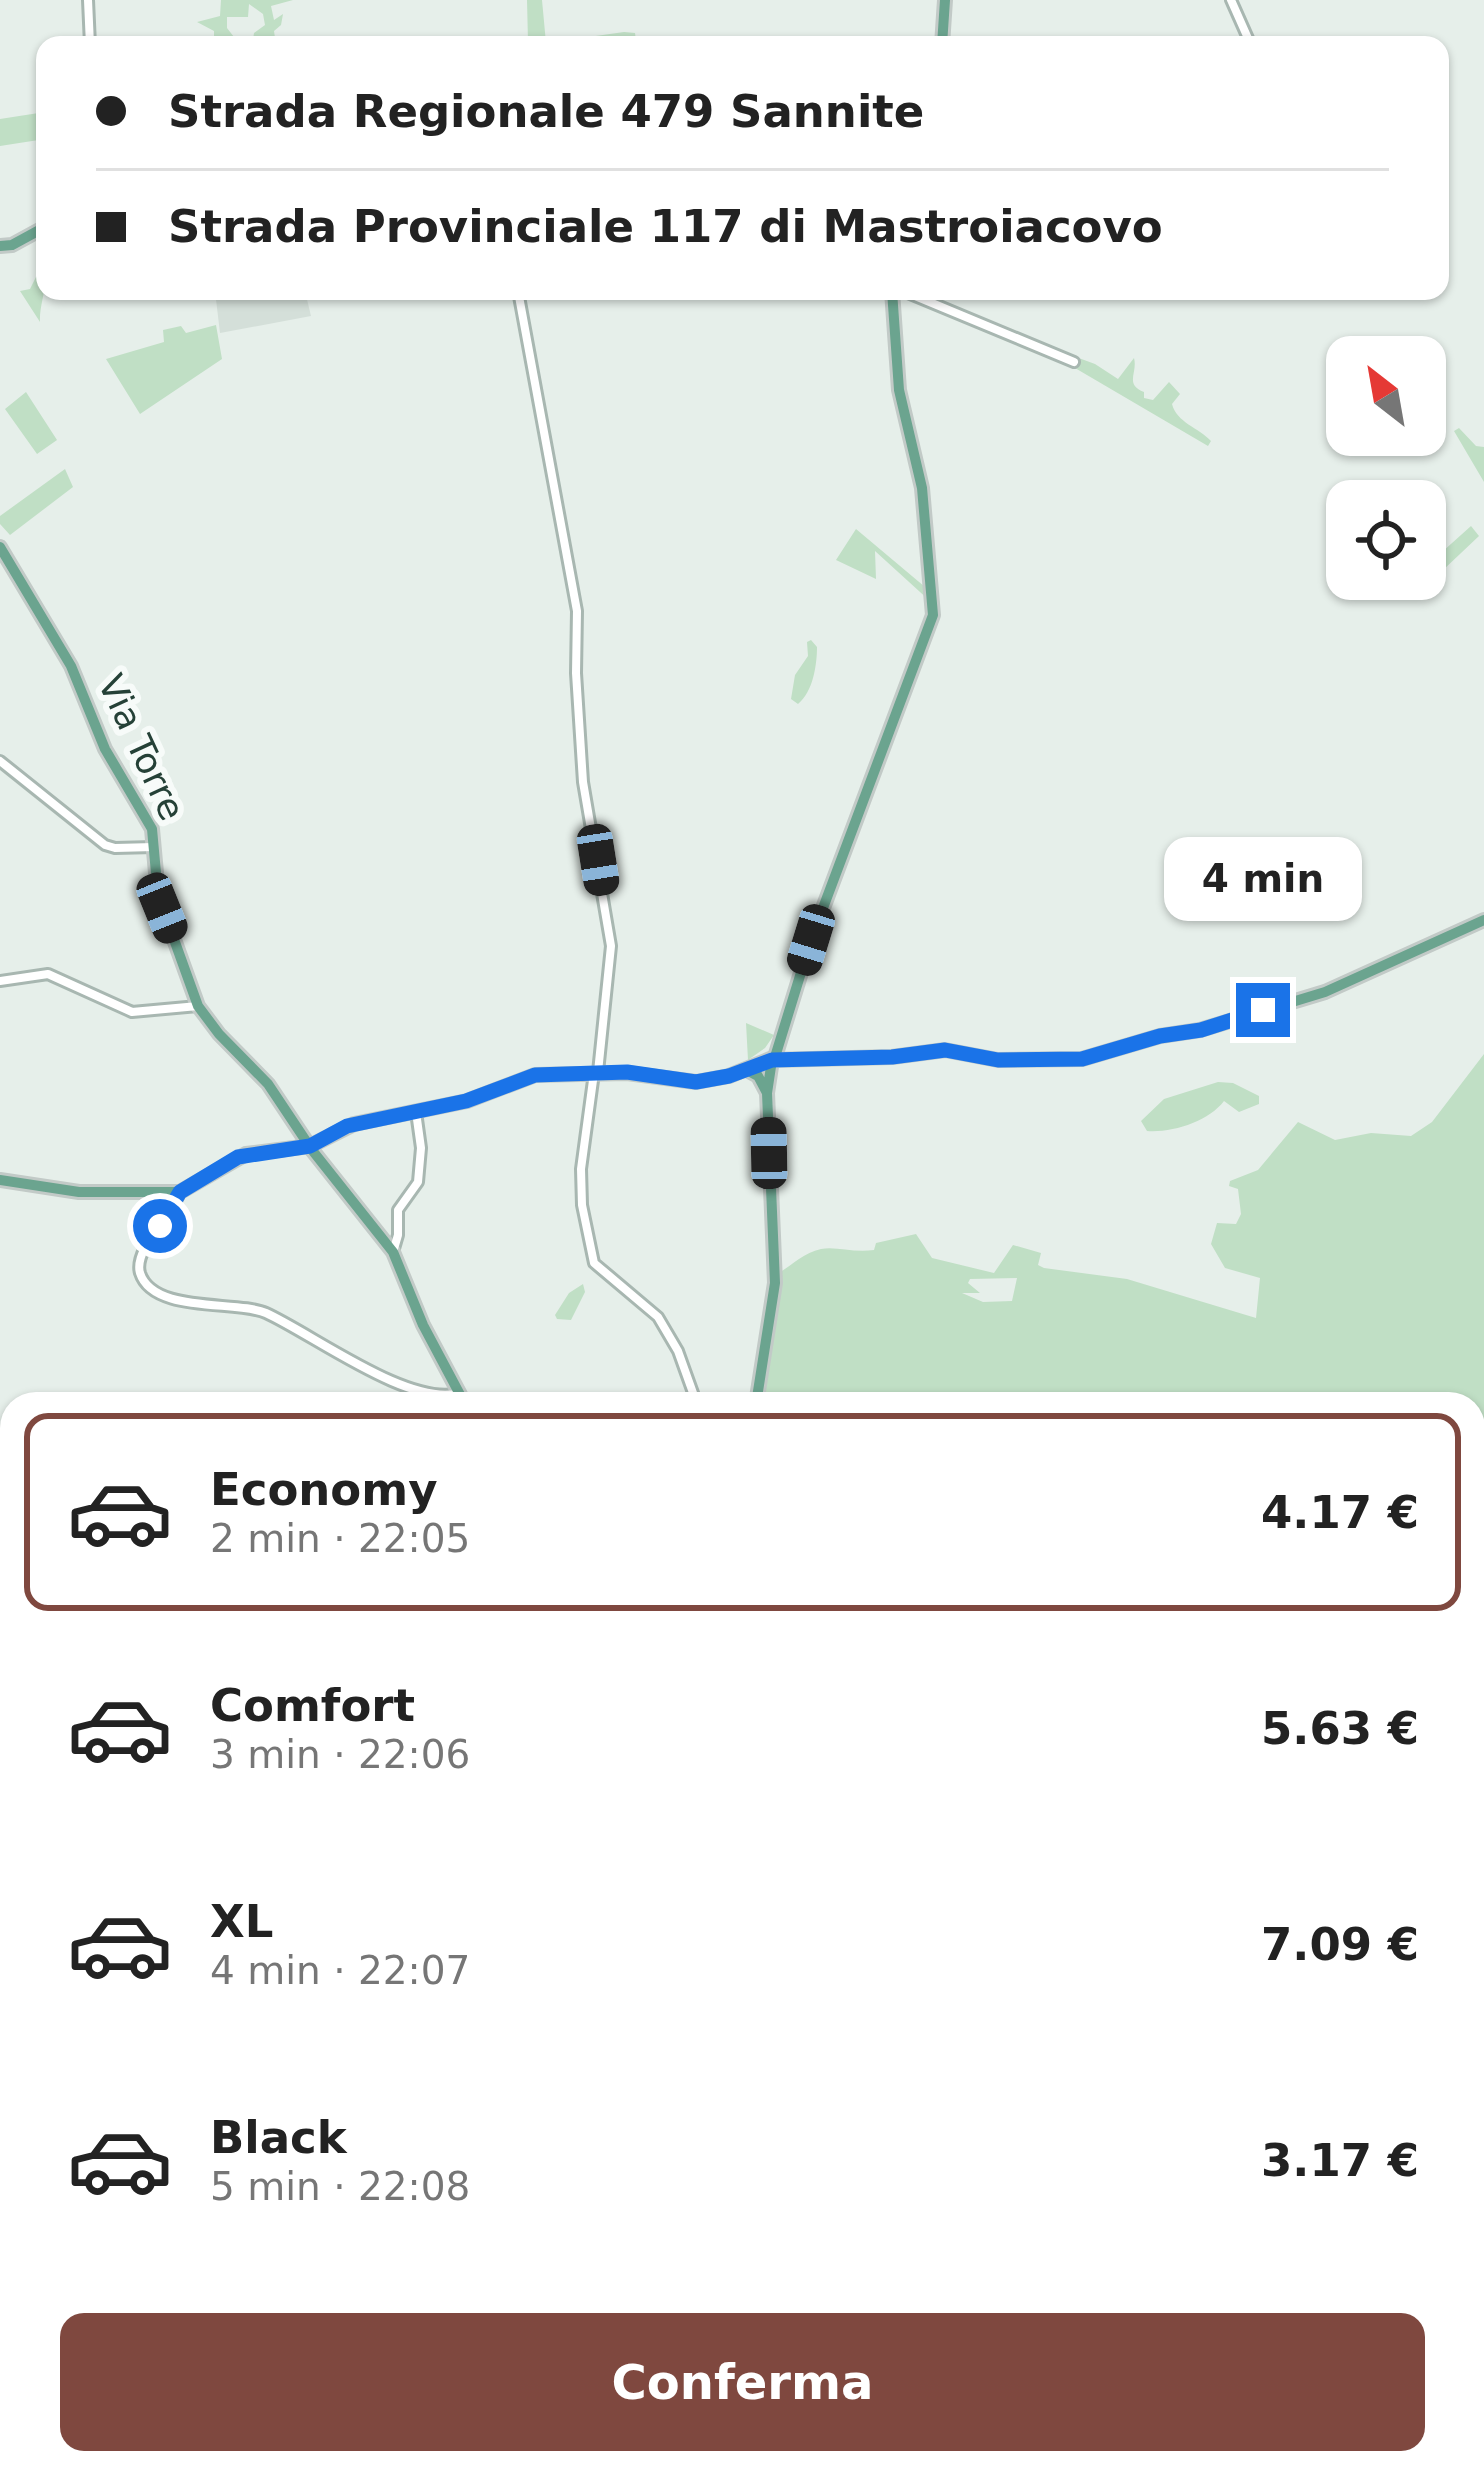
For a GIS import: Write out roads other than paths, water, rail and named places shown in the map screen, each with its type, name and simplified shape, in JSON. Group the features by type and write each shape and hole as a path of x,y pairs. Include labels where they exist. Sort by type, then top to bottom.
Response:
{"main road":[{"path":"942,36 946,0"},
{"path":"0,246 36,232"},
{"path":"758,1392 775,1283 767,1093 772,1060 863,795 933,615 922,488 899,390 893,300"},
{"name":"Via Torre","path":"0,547 71,666 105,749 152,829 158,895 198,1006 268,1084 393,1252 423,1325 459,1392"},
{"path":"0,1180 79,1192 180,1192 238,1157 310,1146 347,1126 466,1101 535,1075 596,1072 696,1082 772,1060 892,1057 945,1050 998,1060 1082,1059 1160,1036 1201,1030 1325,992 1484,920"},
{"path":"748,1070 758,1076 767,1093"}],"street":[{"path":"88,0 90,36"},
{"path":"1231,0 1247,36"},
{"path":"520,300 577,611 583,782 611,946 581,1155 582,1205 594,1263 658,1318 678,1351 693,1392"},
{"path":"924,300 1074,362"},
{"path":"0,761 110,847 155,848"},
{"path":"0,981 48,974 132,1012 198,1006"},
{"path":"393,1252 398,1210 418,1182 421,1148 416,1112"},
{"path":"180,1192 146,1246 140,1267 156,1290 211,1307 257,1309 316,1337 391,1382 431,1392"}]}
